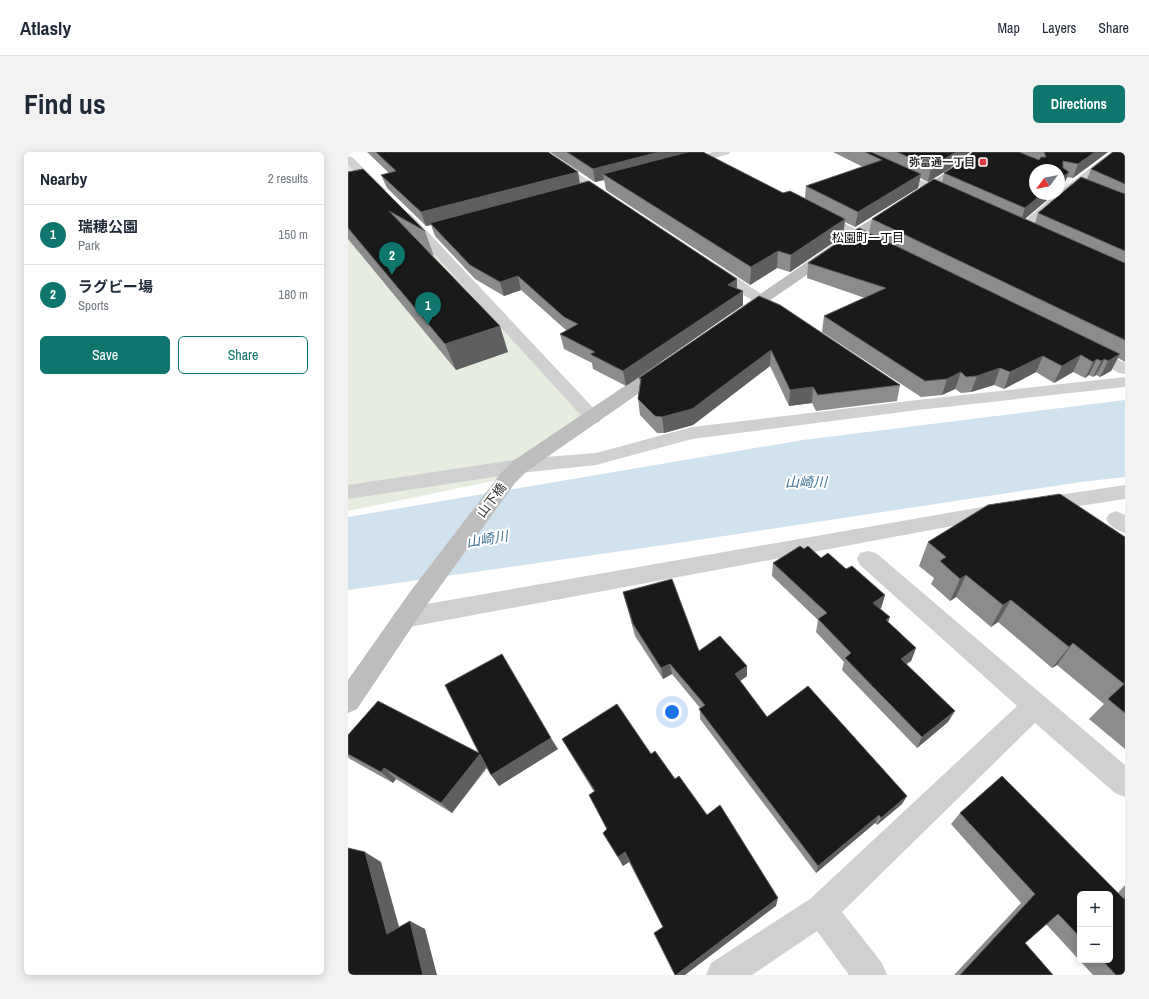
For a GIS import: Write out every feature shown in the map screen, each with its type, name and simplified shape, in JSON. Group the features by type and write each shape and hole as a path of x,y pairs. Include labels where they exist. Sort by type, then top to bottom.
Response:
{"street":[{"path":"540,152 618,205"},
{"path":"669,167 725,152"},
{"path":"850,152 965,204"},
{"path":"729,322 856,235 954,172 979,152"},
{"path":"1021,230 1074,185 1118,152"},
{"path":"707,157 727,167"},
{"path":"348,159 423,233 593,418"},
{"path":"1065,181 1088,192"},
{"path":"577,192 608,183"},
{"path":"802,206 856,235 892,252"},
{"path":"1007,224 1035,236"},
{"path":"423,233 438,229"},
{"path":"702,261 794,322"},
{"path":"1076,344 1125,369"},
{"path":"514,472 677,359"},
{"path":"348,492 514,472 596,459 692,433 918,405 1125,382"},
{"path":"898,392 918,405"},
{"name":"山下橋","path":"348,701 404,618 514,472"},
{"path":"404,618 828,541 1087,496 1125,492"},
{"path":"868,559 1034,706 1125,783"},
{"path":"724,975 821,910 1034,706"},
{"path":"821,910 870,975"}],"shaded area":[{"path":"348,159 593,418 508,478 348,511"}],"water":[{"name":"山崎川","path":"1125,400 1125,477 1081,482 671,544 348,590 348,517 803,440"}],"building":[{"path":"376,152 548,152 578,172 421,212 381,175 396,171"},
{"path":"567,152 659,152 593,169"},
{"path":"688,152 703,152 783,193 790,191 845,219 791,255 778,251 751,267 603,174"},
{"path":"865,152 871,152 921,174 858,212 806,186 882,160"},
{"path":"897,152 956,152 931,167"},
{"path":"973,152 1019,152 1039,160 1041,157 1046,157 1044,152 1095,152 1078,164 1063,161 1063,164 1029,164 1029,200 1035,200 1025,208 944,173 963,161"},
{"path":"1113,152 1125,152 1125,184 1091,169"},
{"path":"363,169 425,231 389,211 500,326 445,344 348,228 348,172"},
{"path":"1065,169 1069,172 1065,175"},
{"path":"1081,177 1125,194 1125,251 1038,213 1054,200 1065,200 1065,190"},
{"path":"934,179 1125,263 1125,340 872,219"},
{"path":"589,181 737,279 728,285 743,291 623,371 590,354 595,352 560,334 578,324 564,317 518,276 500,282 470,265 430,223"},
{"path":"859,228 1120,354 1108,361 1105,359 1101,361 1097,359 1093,362 1081,355 1062,366 1043,356 1010,372 1000,368 977,376 966,377 961,372 947,379 925,381 824,316 886,288 808,263"},
{"path":"759,296 780,305 900,385 818,395 813,387 790,390 771,350 692,409 662,417 655,416 638,399 641,379 639,378"},
{"path":"1060,494 1125,537 1125,713 1108,699 1124,684 1073,643 1069,647 1011,600 1003,605 966,575 960,579 940,561 946,557 928,542 988,505"},
{"path":"800,546 804,549 808,546 821,558 828,553 846,569 852,566 885,595 873,603 890,617 886,620 916,648 901,659 955,711 922,737 845,658 851,653 818,619 827,613 773,563"},
{"path":"672,579 699,651 720,636 747,666 735,674 767,717 808,686 907,796 881,818 879,815 818,866 699,709 705,705 670,664 661,668 633,624 623,592"},
{"path":"502,654 551,738 491,775 480,754 441,803 384,768 381,772 348,754 348,735 378,701 479,753 445,685"},
{"path":"617,704 651,754 655,751 675,779 679,776 707,815 720,805 778,898 676,975 654,933 663,927 625,852 618,857 603,833 607,829 589,795 595,791 562,739"},
{"path":"1002,776 1124,899 1125,897 1125,975 1116,975 1105,963 1113,963 1113,891 1077,891 1077,934 1058,914 1025,943 1053,975 960,975 1035,894 960,813"},
{"path":"348,848 365,852 387,934 410,921 423,975 348,975"}],"place":[{"name":"弥富通一丁目","path":"983,162"},
{"name":"ラグビー場","path":"392,275"},
{"name":"瑞穂公園","path":"428,325"}],"district":[{"name":"松園町一丁目","path":"868,238"}]}
